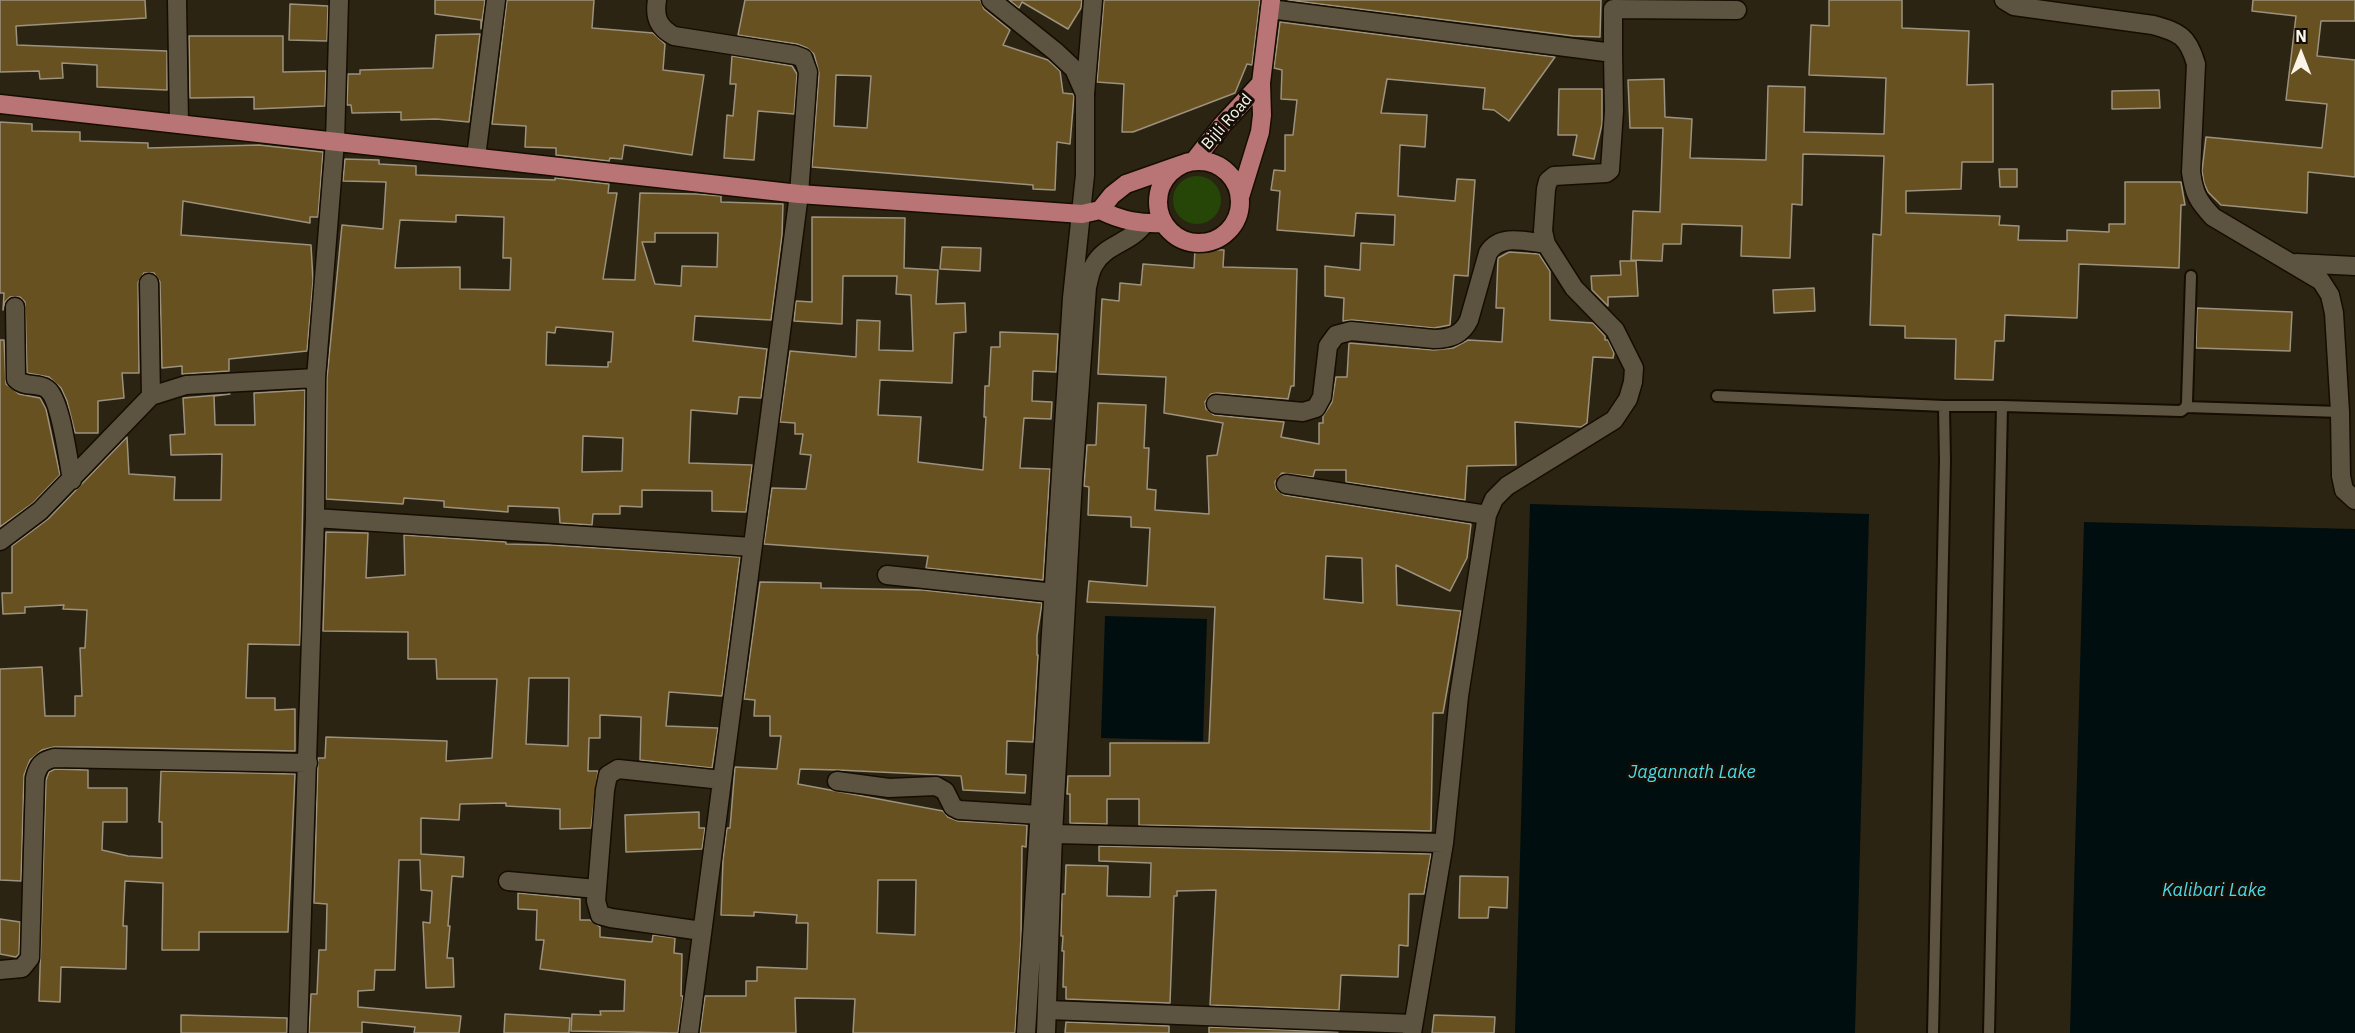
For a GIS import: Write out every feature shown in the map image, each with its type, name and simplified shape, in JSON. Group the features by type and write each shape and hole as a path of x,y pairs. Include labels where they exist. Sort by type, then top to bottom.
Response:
{"main road":[{"name":"Bijli Road","path":"1240,197 1260,132 1261,83 1270,5"},
{"name":"Bijli Road","path":"1189,163 1261,83"},
{"path":"0,104 799,194 1082,214 1100,210 1112,195 1126,184 1189,163 1213,163 1226,171 1236,183 1240,197 1239,213 1233,226 1222,237 1207,243 1192,243 1178,238 1159,214 1158,199 1161,185 1170,172 1189,163"},
{"path":"1100,210 1116,218 1144,224 1164,223"}],"street":[{"path":"177,0 179,123"},
{"path":"298,1033 315,518 316,378 335,141 339,0"},
{"path":"476,157 496,0"},
{"path":"657,0 660,26 674,36 784,52 803,58 808,72 799,194 689,1033"},
{"path":"991,0 1074,69 1085,94"},
{"path":"1026,1033 1070,332 1085,175 1085,94 1092,0"},
{"path":"2004,0 2014,6 2152,25 2172,30 2183,37 2192,50 2196,64 2191,172 2193,188 2199,203 2213,217 2321,281 2330,295 2334,313 2341,476 2344,490 2355,500"},
{"path":"1270,5 1613,53"},
{"path":"1048,1010 1413,1029 1444,843 1459,696 1487,515 1494,499 1507,486 1614,420 1628,399 1634,382 1634,368 1615,330 1574,288 1546,244 1543,231 1548,181 1562,174 1606,173 1610,170 1614,111 1614,5 1737,10"},
{"path":"1046,1033 1053,834 1073,480 1087,288 1093,266 1100,255 1130,239 1144,224"},
{"path":"1216,404 1303,412 1316,408 1322,397 1328,346 1336,335 1351,331 1446,339 1457,335 1465,329 1469,320 1488,253 1492,247 1505,240 1546,244"},
{"path":"2291,263 2355,266"},
{"path":"149,283 151,396"},
{"path":"15,307 16,379 21,384 43,386 55,397 72,480"},
{"path":"0,541 40,511 151,396 186,385 316,378"},
{"path":"1286,484 1487,515"},
{"path":"315,518 752,547"},
{"path":"888,575 1055,593"},
{"path":"0,970 21,968 30,958 35,777 37,769 45,761 54,758 308,763"},
{"path":"702,931 605,917 597,910 605,790 608,775 613,771 627,769 722,780"},
{"path":"837,782 889,788 936,786 945,791 953,807 959,810 1040,815"},
{"path":"1053,834 1444,843"},
{"path":"507,880 597,889"}],"lane":[{"path":"2186,407 2190,276"},
{"path":"1717,396 1944,406 2174,412 2186,407 2340,412"},
{"path":"1933,1033 1945,472 1944,406"},
{"path":"1989,1033 2002,406"}],"green space":[{"path":"1197,176 1214,183 1221,200 1214,217 1197,224 1180,217 1173,200 1180,183"}],"water":[{"name":"Jagannath Lake","path":"1530,504 1869,514 1855,1033 1515,1033"},
{"name":"Kalibari Lake","path":"2084,522 2355,529 2355,1033 2070,1033"},
{"path":"1105,616 1207,619 1203,741 1101,738"}],"building":[{"path":"0,0 145,0 146,18 16,26 17,45 167,51 167,90 97,87 97,65 62,63 63,78 40,79 39,71 0,72"},
{"path":"435,0 485,0 481,29 481,20 435,14"},
{"path":"507,0 594,0 592,28 653,33 665,44 663,70 704,75 692,155 624,145 622,159 610,158 609,161 556,155 556,148 525,147 526,126 492,124"},
{"path":"745,0 980,0 984,9 1010,30 1003,45 1048,60 1060,71 1063,93 1074,96 1070,144 1057,142 1055,190 1033,189 1033,185 812,167 819,73 814,54 797,44 738,35","holes":["836,75 871,76 867,128 834,126"]},
{"path":"1009,0 1082,0 1081,8 1068,29 1022,2 1019,8"},
{"path":"1104,0 1260,0 1252,65 1247,64 1235,93 1133,132 1122,132 1124,84 1097,82"},
{"path":"1288,0 1601,0 1600,37 1573,36"},
{"path":"1829,0 1902,0 1902,28 1969,31 1967,85 1993,84 1993,162 1962,162 1961,189 1906,191 1906,213 2000,216 1999,225 2019,226 2018,240 2067,241 2067,230 2109,232 2109,224 2125,224 2125,182 2181,182 2185,205 2181,205 2179,268 2079,264 2077,318 2005,315 2004,341 1995,341 1993,380 1955,379 1956,339 1905,338 1905,326 1870,325 1873,234 1881,235 1884,156 1803,154 1802,205 1792,204 1790,258 1741,256 1742,226 1682,224 1681,244 1663,244 1662,261 1631,260 1633,211 1660,212 1663,128 1630,128 1628,80 1664,79 1665,117 1692,119 1690,158 1766,160 1768,86 1805,87 1804,132 1884,134 1886,78 1809,75 1811,25 1829,26"},
{"path":"2253,0 2355,0 2355,21 2321,21 2317,56 2355,60 2355,177 2308,172 2307,213 2221,205 2208,192 2204,183 2202,171 2206,137 2322,148 2327,104 2286,100 2296,16 2252,11"},
{"path":"290,4 328,6 327,41 289,40"},
{"path":"1280,22 1555,57 1509,121 1494,110 1483,109 1485,88 1387,79 1381,113 1427,115 1425,147 1400,145 1398,196 1455,201 1457,179 1475,180 1468,276 1454,275 1450,325 1434,328 1343,321 1344,298 1325,296 1325,266 1360,270 1361,243 1394,245 1395,215 1356,213 1354,236 1277,230 1280,191 1271,190 1274,170 1285,171 1285,135 1293,135 1297,100 1281,99 1282,70 1274,68"},
{"path":"480,34 469,122 436,119 401,120 401,112 352,113 351,105 347,105 348,74 360,74 360,70 433,68 436,35"},
{"path":"189,36 283,36 283,72 326,71 325,106 254,109 254,97 190,98"},
{"path":"732,56 792,66 797,74 794,114 758,111 754,160 724,158 727,115 733,116 736,84 730,84"},
{"path":"1559,89 1602,89 1602,124 1594,159 1573,155 1577,135 1558,135"},
{"path":"2159,90 2160,108 2112,109 2112,91"},
{"path":"0,122 32,124 32,131 80,132 80,141 148,143 148,148 259,145 323,152 318,217 310,217 310,223 183,201 181,235 311,245 313,281 307,351 229,359 229,371 182,374 182,366 162,368 160,282 154,273 144,273 138,283 139,373 122,373 124,398 98,401 98,433 75,433 67,401 61,388 49,377 27,373 25,302 20,297 10,297 5,302 3,310 4,293 0,293"},
{"path":"345,159 379,160 379,164 416,166 416,175 555,180 555,178 609,184 608,193 617,193 603,279 635,280 640,193 696,194 721,196 721,202 783,204 782,235 771,320 695,316 693,341 767,349 761,398 739,397 737,414 691,410 689,463 752,465 746,512 712,511 712,491 642,490 642,507 620,506 620,514 593,514 592,525 560,523 559,508 508,506 508,512 444,507 444,501 404,498 403,504 326,499 327,378 342,225 383,229 386,182 343,181","holes":["456,215 504,217 503,258 511,258 510,290 460,289 460,267 395,268 400,220 456,222","655,233 718,233 717,267 682,266 681,286 655,284 642,242 655,242","556,327 613,332 611,362 608,362 608,367 546,365 547,332 555,333","583,436 623,438 622,471 582,472"]},
{"path":"1999,169 2017,169 2017,187 2000,187"},
{"path":"812,217 905,218 904,268 938,270 936,304 965,303 966,332 954,333 952,383 880,380 878,415 921,417 918,462 983,470 985,386 989,386 991,347 1000,347 1000,332 1058,334 1056,372 1033,371 1032,401 1052,402 1051,419 1024,418 1020,468 1050,469 1043,580 926,568 928,556 764,544 772,488 806,489 811,455 800,454 803,434 795,434 795,423 780,422 790,351 856,357 857,320 880,321 879,350 913,351 911,295 896,294 897,276 843,276 842,324 794,321 796,301 812,302"},
{"path":"942,247 981,248 980,271 940,269"},
{"path":"1195,249 1224,250 1223,267 1297,269 1294,386 1291,386 1288,399 1217,393 1211,394 1205,402 1206,409 1214,415 1284,422 1281,437 1319,444 1319,423 1323,423 1323,416 1332,402 1336,377 1347,377 1349,343 1434,350 1453,348 1468,340 1502,342 1504,308 1496,308 1498,258 1509,252 1539,254 1550,271 1550,320 1593,323 1605,336 1605,340 1608,340 1614,353 1613,358 1593,357 1587,423 1581,427 1515,422 1516,465 1467,466 1465,500 1346,482 1346,470 1315,470 1313,477 1282,473 1275,482 1276,489 1284,495 1471,524 1467,558 1450,591 1396,565 1397,605 1461,611 1443,713 1433,713 1431,831 1139,825 1139,799 1107,799 1107,824 1070,823 1068,776 1110,776 1110,743 1209,743 1215,607 1087,602 1089,581 1147,586 1150,528 1131,527 1131,517 1088,515 1089,487 1084,486 1087,445 1096,445 1098,403 1146,405 1144,448 1149,448 1147,489 1156,490 1155,510 1209,514 1207,456 1217,455 1223,423 1164,413 1166,377 1098,374 1102,299 1119,301 1120,283 1141,285 1143,264 1194,268","holes":["1326,556 1362,558 1363,603 1324,599"]},
{"path":"1620,261 1636,261 1638,296 1608,297 1608,306 1592,290 1591,276 1621,275"},
{"path":"1814,288 1815,311 1774,313 1773,290"},
{"path":"2197,308 2292,312 2290,351 2196,348"},
{"path":"0,340 4,340 6,384 19,394 40,398 46,409 60,475 33,503 0,527"},
{"path":"305,390 300,645 248,644 246,698 275,698 275,710 295,709 295,751 87,747 54,747 42,750 30,760 24,775 21,881 0,880 0,669 42,667 45,716 75,716 75,696 82,696 80,648 85,648 87,610 63,609 64,605 25,607 25,613 3,614 2,593 12,593 12,546 48,519 127,437 129,474 175,477 174,500 221,500 222,454 171,455 170,435 185,434 183,398 230,394 214,396 215,425 255,425 254,393"},
{"path":"326,532 368,533 366,578 405,575 404,535 506,542 506,544 740,557 722,696 669,692 666,726 718,728 712,768 640,760 641,717 600,715 600,738 589,738 588,771 598,771 591,828 560,829 560,809 506,806 506,803 460,804 459,820 421,818 421,854 464,857 463,877 452,876 448,926 450,926 447,958 453,958 454,987 426,988 423,922 430,923 432,891 421,890 420,860 399,860 395,970 375,970 374,990 358,991 358,1007 461,1016 459,1033 414,1033 415,1027 362,1022 362,1033 309,1033 311,994 317,994 319,950 326,950 327,904 314,903 318,758 325,758 326,737 447,741 446,761 492,758 497,679 437,679 436,659 408,659 408,632 323,631","holes":["529,678 569,678 568,746 526,744"]},
{"path":"760,582 821,583 821,588 923,590 1042,603 1037,636 1033,742 1007,741 1006,774 1026,775 1025,793 963,790 961,776 838,770 800,769 798,784 943,811 948,817 958,821 1027,825 1026,847 1022,846 1021,939 1015,1033 853,1033 855,999 795,998 796,1033 700,1033 705,996 746,996 746,981 757,981 757,967 807,969 808,923 796,923 797,915 754,912 754,916 721,915 723,860 727,828 730,828 735,767 777,769 781,736 770,736 770,716 754,716 755,700 744,699","holes":["878,880 916,880 915,935 877,933"]},
{"path":"55,769 88,770 88,788 127,788 127,822 103,822 102,850 128,856 162,858 162,822 159,822 161,771 295,774 288,932 199,932 199,950 162,950 163,883 125,881 123,926 127,926 126,969 61,967 60,1002 39,1001 46,780 49,772"},
{"path":"699,812 699,828 705,828 702,849 626,852 625,815"},
{"path":"1099,846 1431,854 1424,894 1409,894 1408,946 1399,945 1398,977 1341,975 1339,1010 1210,1005 1216,890 1177,891 1177,896 1174,896 1170,1003 1066,999 1066,987 1063,987 1064,951 1062,951 1063,936 1061,936 1062,894 1065,894 1066,865 1108,866 1107,896 1150,897 1151,863 1099,861"},
{"path":"1460,876 1508,877 1507,908 1489,907 1488,918 1459,918"},
{"path":"518,893 580,899 580,920 590,920 600,927 600,937 652,942 653,935 675,938 674,953 682,954 681,996 683,996 678,1033 571,1031 572,1014 601,1015 600,1011 624,1011 625,980 540,969 544,940 536,940 537,910 518,909"},
{"path":"0,919 20,922 19,954 16,957 0,954"},
{"path":"505,1014 570,1018 569,1033 504,1033"},
{"path":"181,1015 287,1018 287,1033 181,1033"},
{"path":"1434,1015 1495,1017 1494,1033 1432,1033"},
{"path":"1066,1022 1169,1026 1169,1033 1065,1033"},
{"path":"1209,1027 1338,1032 1209,1033"}]}
